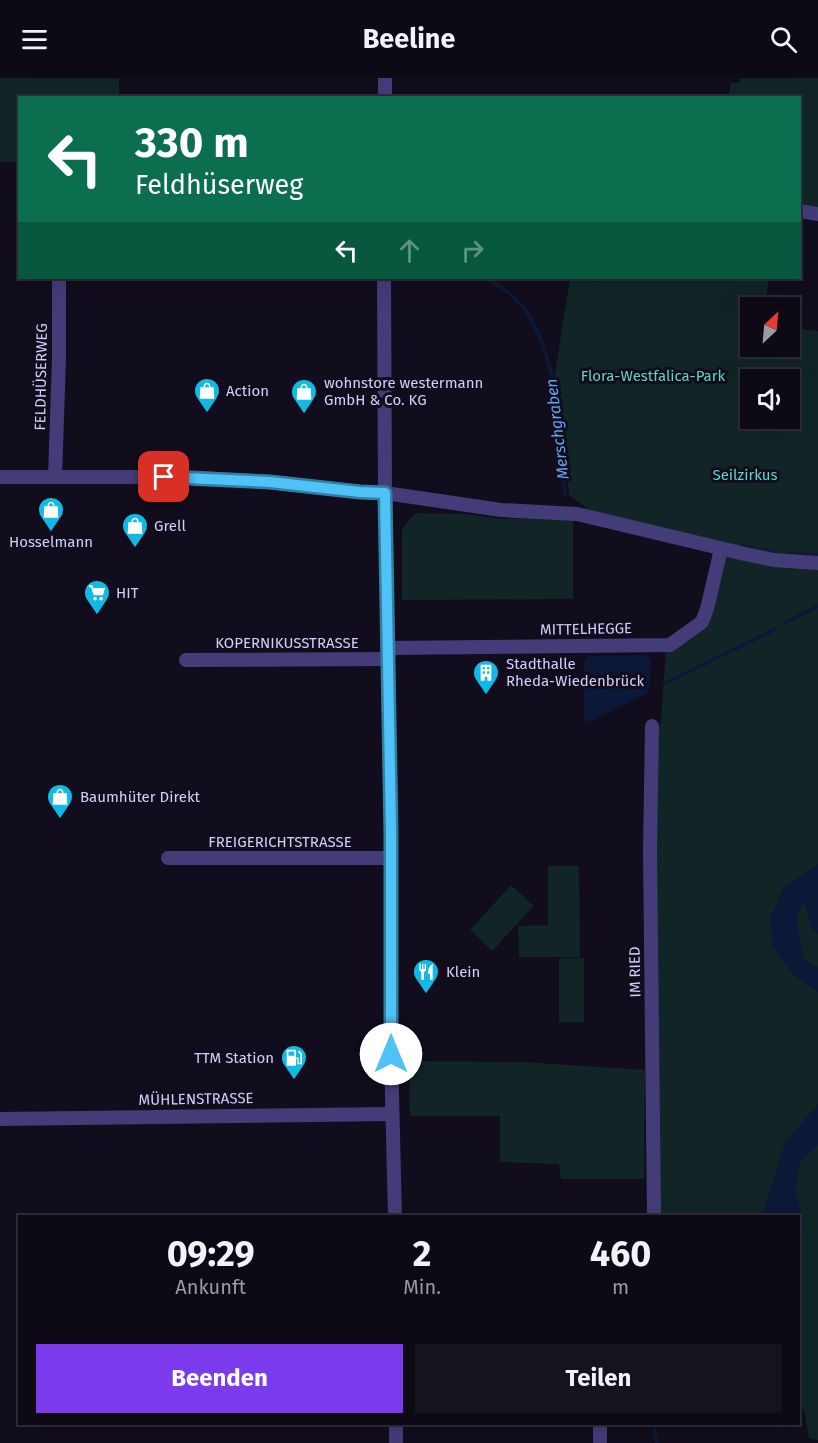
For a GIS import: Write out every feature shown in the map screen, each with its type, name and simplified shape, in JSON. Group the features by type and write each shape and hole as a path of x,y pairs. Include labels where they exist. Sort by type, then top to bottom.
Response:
{"street":[{"path":"385,78 385,96"},
{"path":"801,211 818,214"},
{"name":"FELDHÜSERWEG","path":"55,477 59,358 58,279"},
{"path":"384,279 385,493 392,858 390,946 395,1215"},
{"path":"0,477 186,477 385,493 501,510 577,514 774,560 818,563"},
{"name":"MITTELHEGGE","path":"388,653 670,645 702,622 721,549"},
{"name":"KOPERNIKUSSTRASSE","path":"186,660 388,653"},
{"name":"IM RIED","path":"652,726 650,862 654,1215"},
{"name":"FREIGERICHTSTRASSE","path":"168,858 392,858"},
{"name":"MÜHLENSTRASSE","path":"0,1119 392,1114"},
{"path":"396,1425 396,1443"},
{"path":"600,1425 600,1443"}],"green space":[{"path":"0,78 119,78 119,96 18,96 18,162 0,162"},
{"path":"740,78 818,78 818,207 801,204 801,96 728,96 731,83 740,82"},
{"name":"Flora-Westfalica-Park","path":"570,279 601,282 602,279 769,279 766,297 740,297 740,357 800,357 800,329 818,331 818,1440 809,1438 804,1410 800,1409 800,1215 659,1215 655,736 661,721 666,649 705,624 726,545 592,512 569,495 555,375"},
{"path":"415,513 466,514 502,519 573,519 573,599 402,600 402,529"},
{"path":"548,866 579,866 580,957 519,957 518,926 548,925"},
{"path":"511,885 534,906 492,951 470,930"},
{"path":"559,958 584,958 584,1022 559,1022"},
{"path":"409,1061 523,1062 645,1070 644,1179 561,1179 559,1164 500,1162 500,1116 410,1116"}],"water":[{"path":"644,655 651,659 649,692 589,722 584,718 584,663 588,656"},
{"path":"818,864 818,935 812,929 804,903 796,917 804,960 818,967 818,992 792,974 772,945 771,916 783,889"},
{"path":"818,1104 818,1145 800,1162 795,1191 804,1222 800,1252 800,1215 757,1215 764,1208 785,1143"}],"waterway":[{"name":"Merschgraben","path":"488,279 510,294 522,306 535,326 544,348 556,397 565,496"},
{"path":"742,546 773,553"},
{"path":"788,554 818,555"},
{"path":"785,623 818,606"},
{"path":"666,683 775,629"},
{"path":"654,1425 657,1443"}],"place":[{"name":"Action","path":"207,414"},
{"name":"wohnstore westermann GmbH & Co. KG","path":"304,415"},
{"name":"Hosselmann","path":"51,533"},
{"name":"Grell","path":"135,549"},
{"name":"HIT","path":"97,616"},
{"name":"Stadthalle Rheda-Wiedenbrück","path":"486,696"},
{"name":"Baumhüter Direkt","path":"60,820"},
{"name":"Klein","path":"426,995"},
{"name":"TTM Station","path":"294,1081"}],"route":[{"path":"164,477 270,482 385,493 391,832 391,1054"}],"park label":[{"name":"Seilzirkus","path":"745,475"}]}
